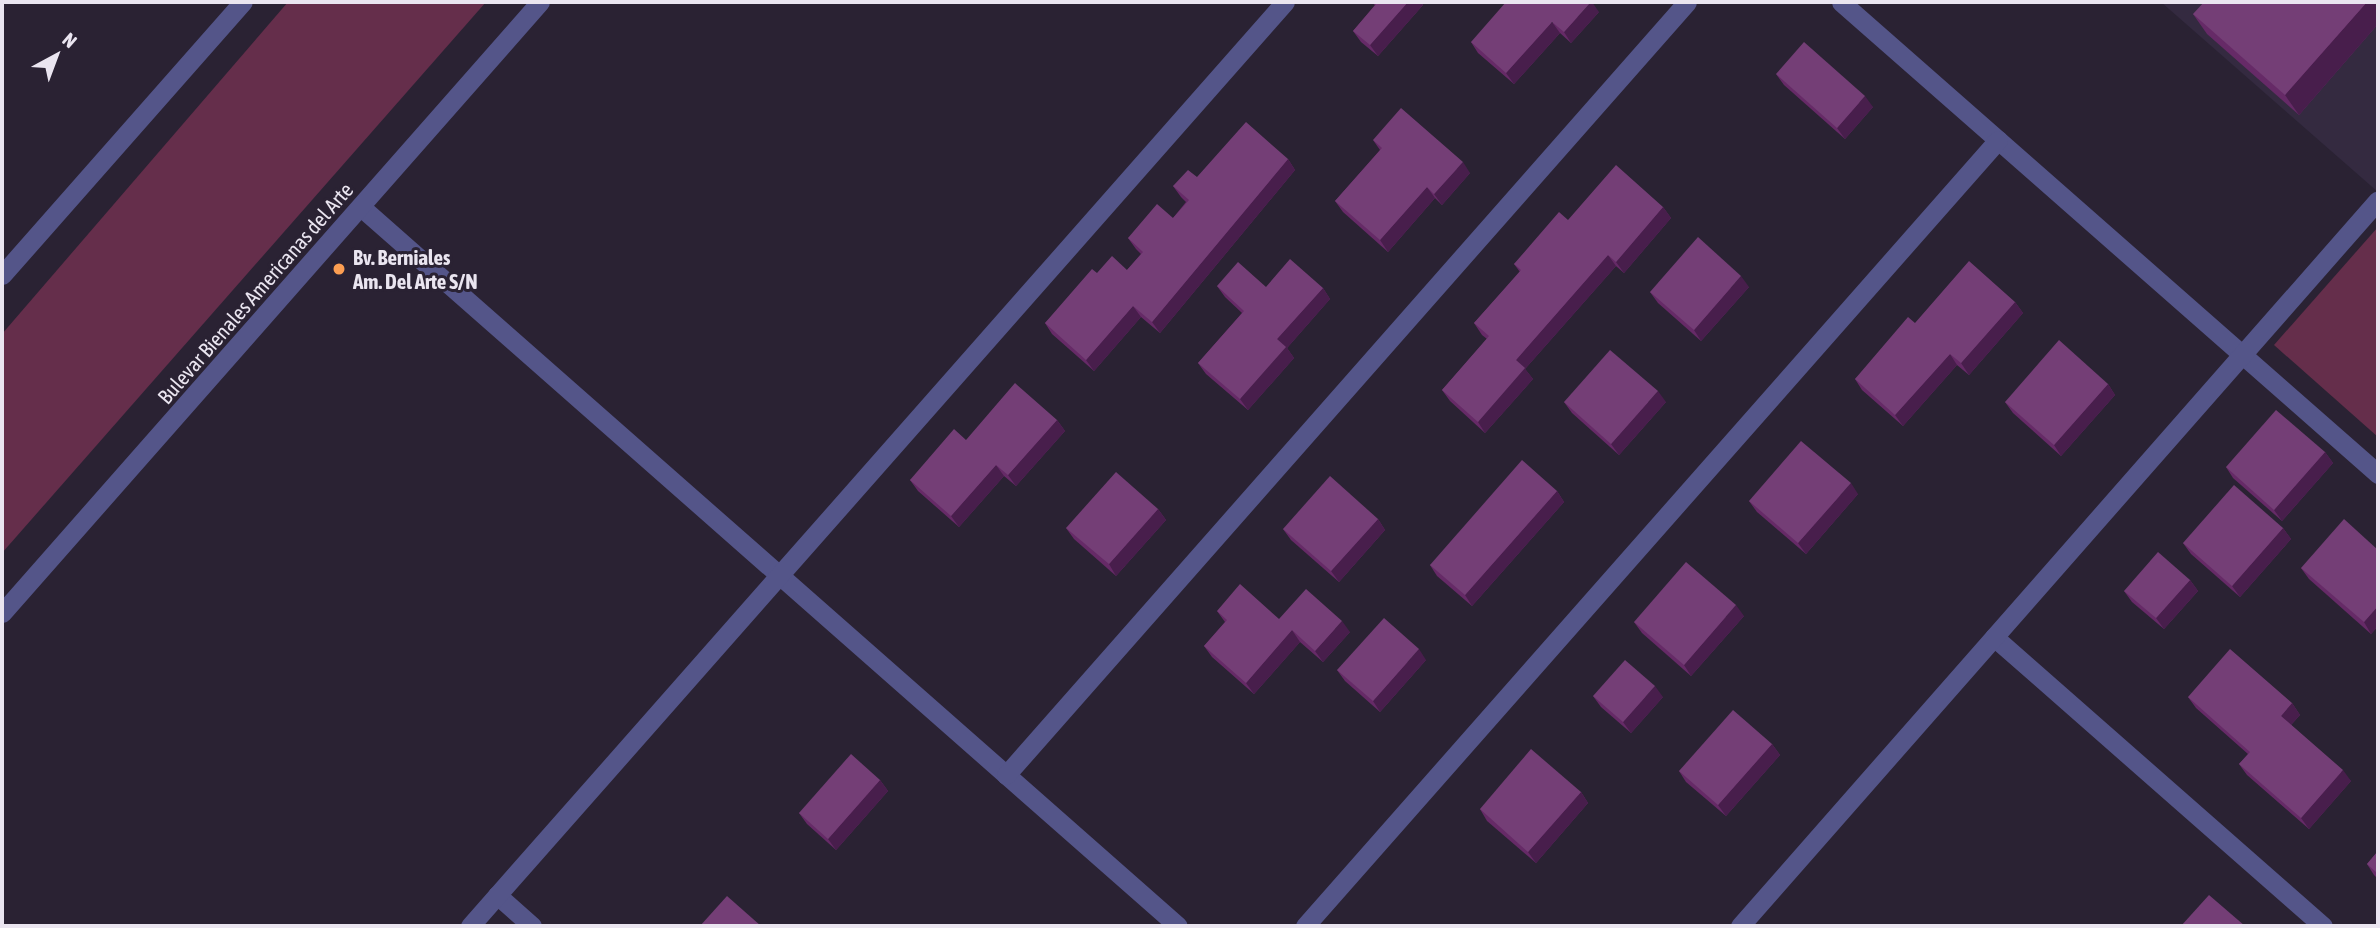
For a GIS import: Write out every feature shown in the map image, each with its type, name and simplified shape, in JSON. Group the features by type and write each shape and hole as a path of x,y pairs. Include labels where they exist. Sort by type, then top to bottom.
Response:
{"street":[{"path":"2,275 243,2"},
{"name":"Bulevar Bienales Americanas del Arte","path":"2,612 540,2"},
{"path":"470,926 1285,2"},
{"path":"1006,775 1687,2"},
{"path":"1841,2 2378,474"},
{"path":"1306,926 1998,140"},
{"path":"1740,926 2378,200"},
{"path":"360,206 1178,926"},
{"path":"1994,637 2323,926"},
{"path":"497,895 532,926"}],"shaded area":[{"path":"288,2 486,2 2,553 2,334"},
{"path":"2161,2 2378,2 2378,192"},
{"path":"2378,227 2378,437 2274,345"}],"building":[{"path":"1376,2 1408,2 1370,45 1353,31"},
{"path":"1506,2 1591,2 1564,32 1552,22 1506,73 1471,42"},
{"path":"2204,2 2367,2 2285,95 2193,14"},
{"path":"1804,42 1865,96 1837,128 1776,74"},
{"path":"1401,108 1463,162 1434,194 1427,187 1380,240 1335,201 1382,148 1373,140"},
{"path":"1246,122 1288,159 1152,322 1133,306 1086,360 1045,323 1092,269 1097,273 1112,256 1127,270 1143,252 1128,238 1157,204 1173,218 1189,200 1173,186 1188,170 1197,177"},
{"path":"1616,165 1663,207 1616,262 1608,255 1516,360 1525,368 1478,422 1442,390 1489,336 1474,323 1521,270 1514,264 1559,212 1568,220"},
{"path":"1698,237 1741,276 1694,330 1650,292"},
{"path":"1290,259 1323,288 1277,339 1286,347 1240,399 1198,363 1244,311 1217,286 1238,262 1266,287"},
{"path":"1969,261 2015,302 1961,363 1950,354 1895,415 1855,379 1908,317 1915,323"},
{"path":"2059,340 2108,384 2054,445 2005,402"},
{"path":"1610,350 1658,391 1611,444 1564,402"},
{"path":"1015,383 1057,420 1008,475 996,465 951,516 910,480 954,429 966,440"},
{"path":"2276,410 2325,452 2274,510 2226,467"},
{"path":"1801,441 1851,483 1798,543 1749,501"},
{"path":"1522,460 1557,491 1465,595 1430,565"},
{"path":"1116,472 1158,509 1109,564 1066,528"},
{"path":"1330,476 1378,519 1331,571 1283,529"},
{"path":"2234,485 2283,528 2232,586 2183,543"},
{"path":"2344,519 2378,550 2378,606 2364,622 2301,568"},
{"path":"2158,552 2190,580 2156,618 2124,591"},
{"path":"1686,562 1736,605 1684,665 1634,622"},
{"path":"1240,584 1279,619 1306,589 1342,621 1315,651 1292,630 1246,683 1204,646 1227,620 1217,611"},
{"path":"1384,618 1419,649 1373,701 1337,670"},
{"path":"2230,649 2292,703 2281,716 2343,770 2301,818 2239,764 2250,752 2188,697"},
{"path":"1625,660 1655,686 1623,722 1593,696"},
{"path":"1733,710 1772,744 1718,805 1679,771"},
{"path":"1531,749 1581,792 1528,852 1480,809"},
{"path":"851,754 880,780 828,839 799,813"},
{"path":"2378,851 2378,874 2367,864"},
{"path":"2209,895 2245,926 2181,926"},
{"path":"727,896 761,926 700,926"}],"place":[{"name":"Bv. Berniales Am. Del Arte S/N","path":"339,269"}]}
